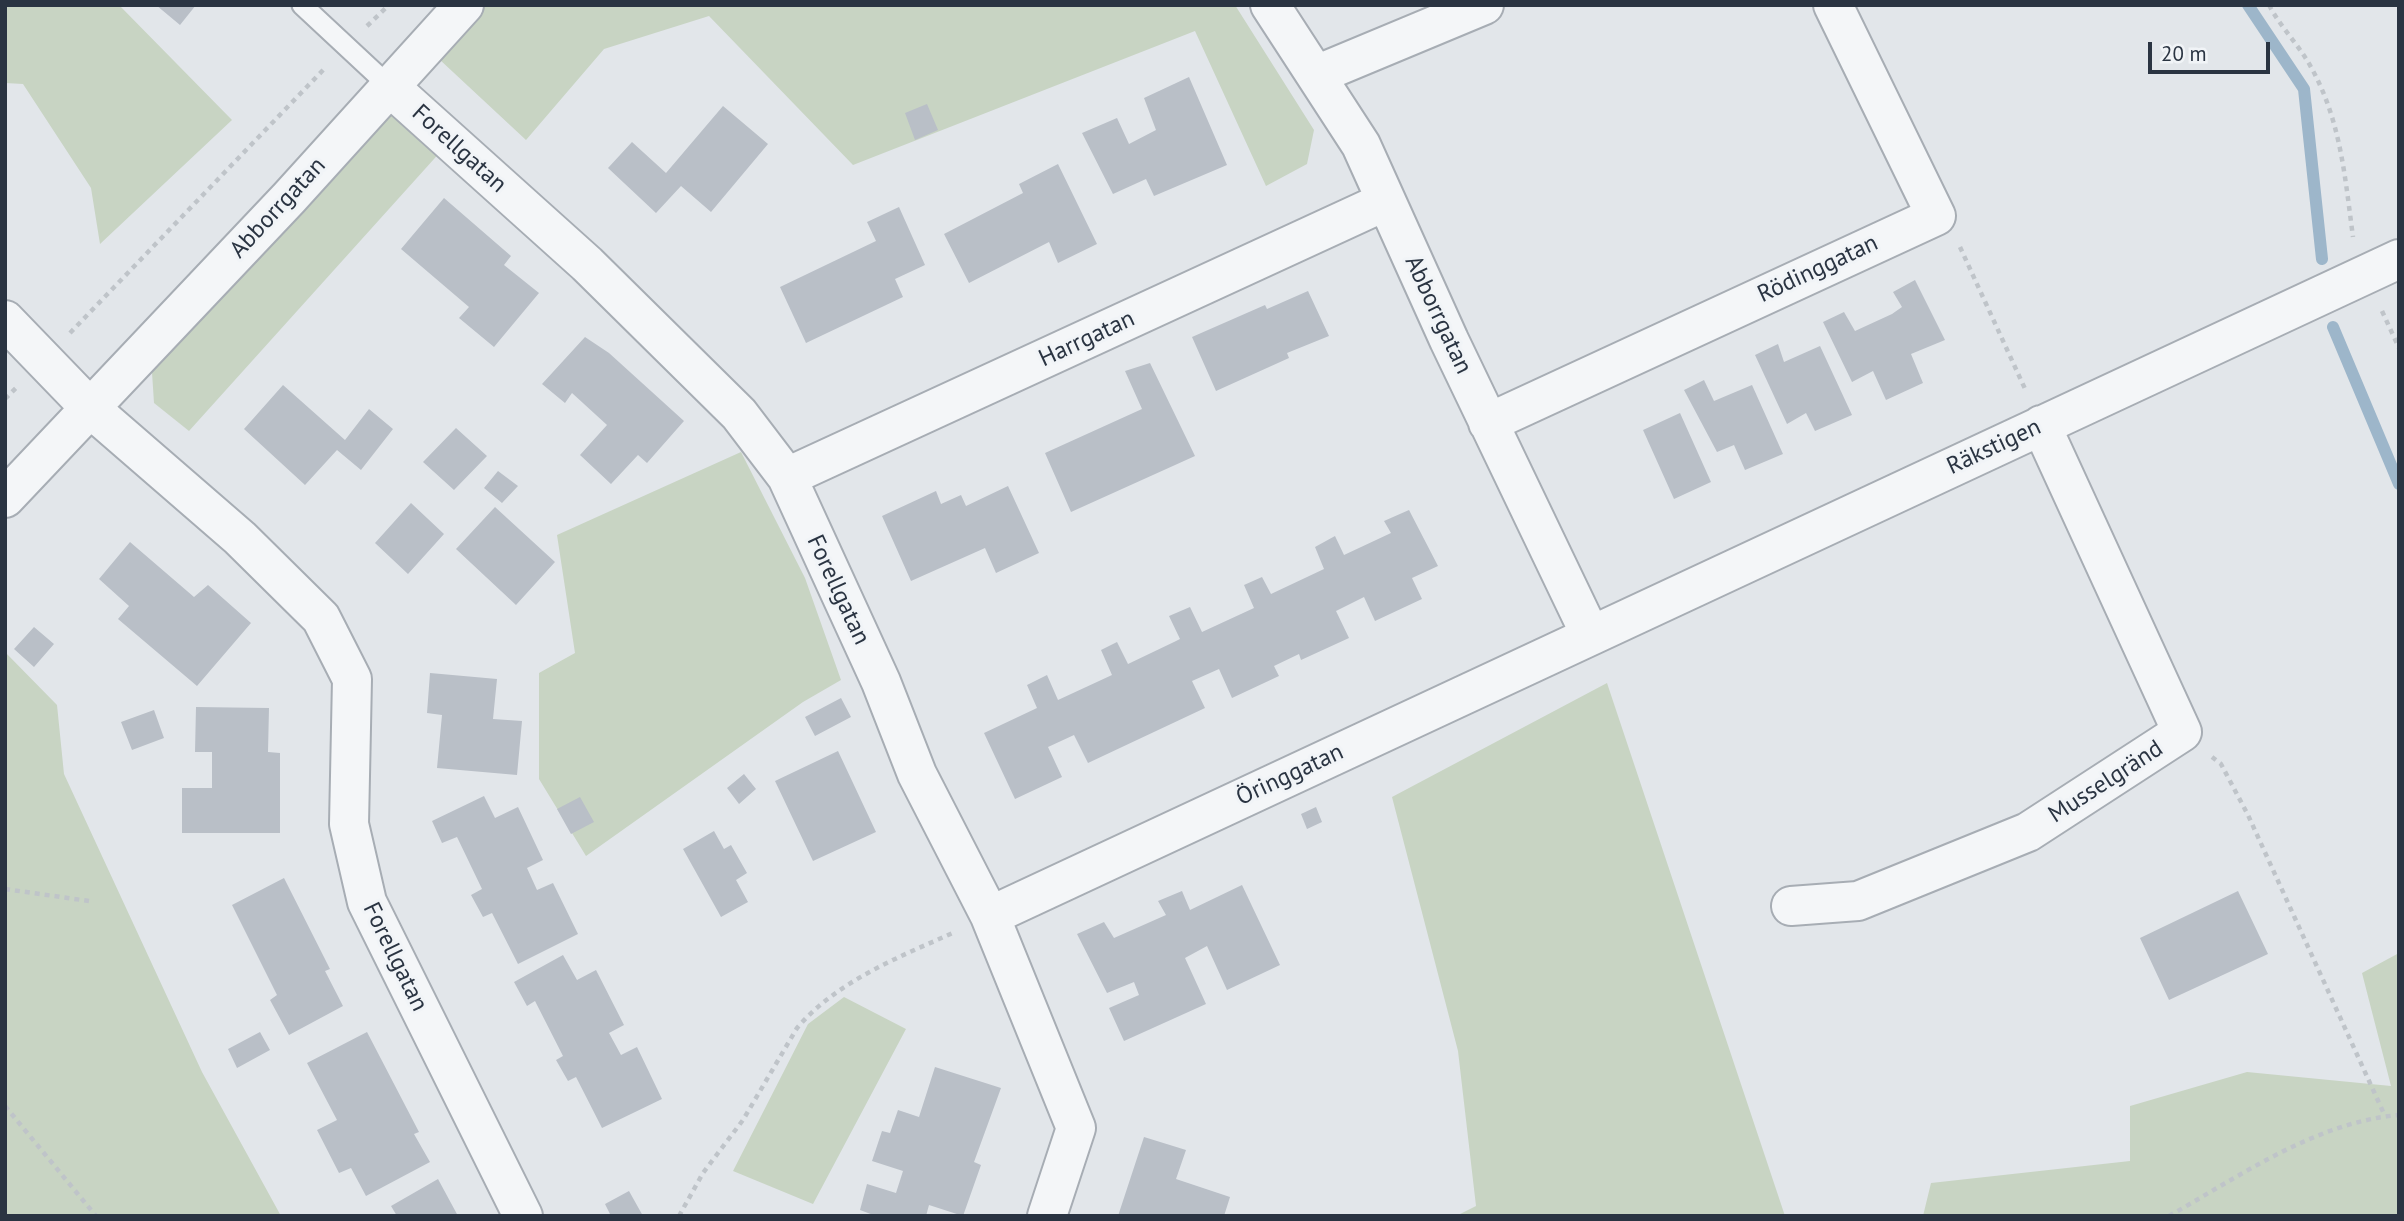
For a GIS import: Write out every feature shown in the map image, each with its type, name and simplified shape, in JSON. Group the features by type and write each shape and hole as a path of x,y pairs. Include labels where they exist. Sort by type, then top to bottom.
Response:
{"street":[{"name":"Abborrgatan","path":"5,498 464,5"},
{"name":"Abborrgatan","path":"1270,5 1361,145 1590,634"},
{"path":"1316,75 1484,5"},
{"path":"1833,5 1936,216"},
{"name":"Forellgatan","path":"390,87 587,264 739,414 787,477 881,682 918,774 990,916 1076,1128 1046,1216"},
{"name":"Harrgatan","path":"787,477 1387,201"},
{"name":"Rödinggatan","path":"1489,423 1936,216"},
{"name":"Räkstigen","path":"1590,634 2382,267"},
{"path":"5,320 90,408"},
{"name":"Forellgatan","path":"90,408 240,538 321,618 352,678 349,824 367,902 523,1216"},
{"name":"Musselgränd","path":"1791,906 1858,901 2028,832 2182,732 2041,425"},
{"name":"Öringgatan","path":"990,916 1590,634"}],"lane":[{"path":"302,5 390,87"}],"path":[{"path":"5,399 389,5"},
{"path":"2269,5 2278,22 2311,66 2332,113 2344,165 2353,237 2382,267"},
{"path":"1936,216 1954,234 2041,425"},
{"path":"2182,732 2221,764 2253,827 2385,1116"},
{"path":"5,889 89,901"},
{"path":"679,1216 703,1173 743,1120 808,1014 853,981 990,916"},
{"path":"5,1106 96,1216"},
{"path":"2169,1216 2288,1149 2343,1127 2399,1115"}],"green space":[{"path":"5,5 119,5 232,120 100,244 91,188 23,84 5,83"},
{"path":"482,5 1235,5 1314,130 1307,164 1266,186 1195,31 853,165 709,16 604,49 526,140 439,59"},
{"path":"382,111 407,115 443,149 189,431 154,403 151,357"},
{"path":"741,452 805,578 841,680 803,702 586,856 539,779 539,673 575,653 557,535"},
{"path":"5,652 57,705 64,774 202,1072 281,1216 5,1216"},
{"path":"1607,683 1785,1216 1456,1216 1476,1206 1458,1051 1392,797"},
{"path":"2399,953 2399,1216 1923,1216 1931,1183 2130,1161 2130,1106 2247,1072 2391,1086 2362,973"},
{"path":"844,997 906,1029 813,1204 733,1171 808,1024"}],"building":[{"path":"156,5 196,5 180,25"},
{"path":"1189,77 1227,165 1154,196 1146,179 1113,194 1082,133 1117,118 1129,144 1156,130 1144,98"},
{"path":"927,104 938,130 915,140 905,113"},
{"path":"723,106 768,144 711,212 681,186 656,213 608,168 632,142 666,173"},
{"path":"1058,164 1097,244 1058,263 1049,242 969,283 944,234 1023,193 1019,184"},
{"path":"444,198 511,256 504,265 539,293 494,347 459,318 469,307 401,249"},
{"path":"899,207 925,265 895,279 903,297 806,343 780,287 876,241 867,222"},
{"path":"1915,280 1945,340 1911,354 1923,383 1886,400 1873,371 1852,382 1823,322 1844,312 1855,331 1902,307 1893,292"},
{"path":"1308,291 1329,336 1287,353 1289,358 1216,391 1192,337 1265,305 1267,309"},
{"path":"585,337 609,353 684,421 647,463 638,455 611,484 580,455 607,425 572,393 565,403 542,384"},
{"path":"1778,344 1784,362 1820,346 1852,415 1815,431 1806,413 1787,424 1755,355"},
{"path":"1150,363 1195,456 1071,512 1045,453 1142,409 1125,371"},
{"path":"1704,380 1714,401 1752,385 1783,454 1745,470 1734,445 1717,452 1684,390"},
{"path":"283,385 345,440 369,409 393,429 361,470 337,450 305,485 244,429"},
{"path":"1680,413 1711,482 1674,499 1643,430"},
{"path":"456,428 487,456 454,490 423,462"},
{"path":"498,471 518,486 502,503 484,488"},
{"path":"1008,486 1039,553 996,573 985,548 911,581 882,516 936,491 941,504 961,495 966,506"},
{"path":"411,503 444,534 408,574 375,543"},
{"path":"495,507 555,562 516,605 456,549"},
{"path":"1409,510 1438,566 1412,578 1422,599 1375,621 1364,597 1336,611 1349,638 1301,660 1299,654 1274,666 1279,676 1232,698 1219,669 1192,681 1205,708 1088,763 1074,735 1048,747 1062,777 1015,799 984,733 1037,708 1027,685 1047,675 1058,700 1112,675 1101,650 1117,642 1128,664 1174,642 1180,639 1169,616 1190,607 1202,632 1254,608 1244,585 1262,577 1271,594 1324,569 1315,547 1335,536 1344,555 1391,533 1384,521"},
{"path":"130,542 194,597 208,585 251,623 197,686 118,619 129,606 99,579"},
{"path":"34,627 54,644 34,667 14,649"},
{"path":"430,673 497,679 493,719 522,721 517,775 437,768 442,715 427,713"},
{"path":"841,698 851,717 815,736 805,717"},
{"path":"196,707 269,708 268,752 280,753 280,833 182,833 182,788 212,788 212,752 195,752"},
{"path":"154,710 164,738 132,750 121,722"},
{"path":"838,751 876,832 813,861 775,781"},
{"path":"744,774 756,789 739,804 727,788"},
{"path":"484,796 495,818 518,807 543,860 527,868 537,890 553,883 578,934 518,964 492,913 483,917 471,895 482,889 457,837 442,843 432,821"},
{"path":"580,797 594,822 571,834 557,809"},
{"path":"1316,807 1322,822 1307,829 1301,814"},
{"path":"714,831 724,849 731,845 747,873 736,880 748,902 721,917 683,849"},
{"path":"284,878 330,969 325,971 343,1006 289,1035 270,1000 277,995 232,905"},
{"path":"1242,885 1280,965 1227,990 1207,946 1185,958 1206,1004 1124,1041 1109,1008 1139,995 1134,982 1107,993 1077,934 1104,922 1114,938 1166,915 1158,901 1182,891 1190,910"},
{"path":"2238,891 2268,954 2169,1000 2140,938"},
{"path":"563,955 577,980 596,970 624,1025 609,1033 621,1055 637,1047 662,1099 602,1128 576,1077 568,1081 556,1060 563,1056 535,1001 527,1006 514,982"},
{"path":"260,1032 270,1050 237,1068 228,1049"},
{"path":"367,1032 419,1132 414,1134 430,1162 366,1196 351,1168 339,1173 317,1130 337,1120 307,1063"},
{"path":"935,1067 1001,1088 974,1162 981,1165 963,1216 929,1205 926,1216 876,1216 860,1210 867,1184 896,1193 903,1171 872,1161 882,1131 890,1133 898,1110 919,1117"},
{"path":"1144,1137 1186,1150 1176,1179 1230,1197 1224,1216 1118,1216"},
{"path":"438,1179 458,1216 397,1216 391,1206"},
{"path":"629,1191 643,1216 611,1216 605,1204"}],"waterway":[{"path":"2248,5 2304,89 2322,259"},
{"path":"2333,327 2399,484"}]}
